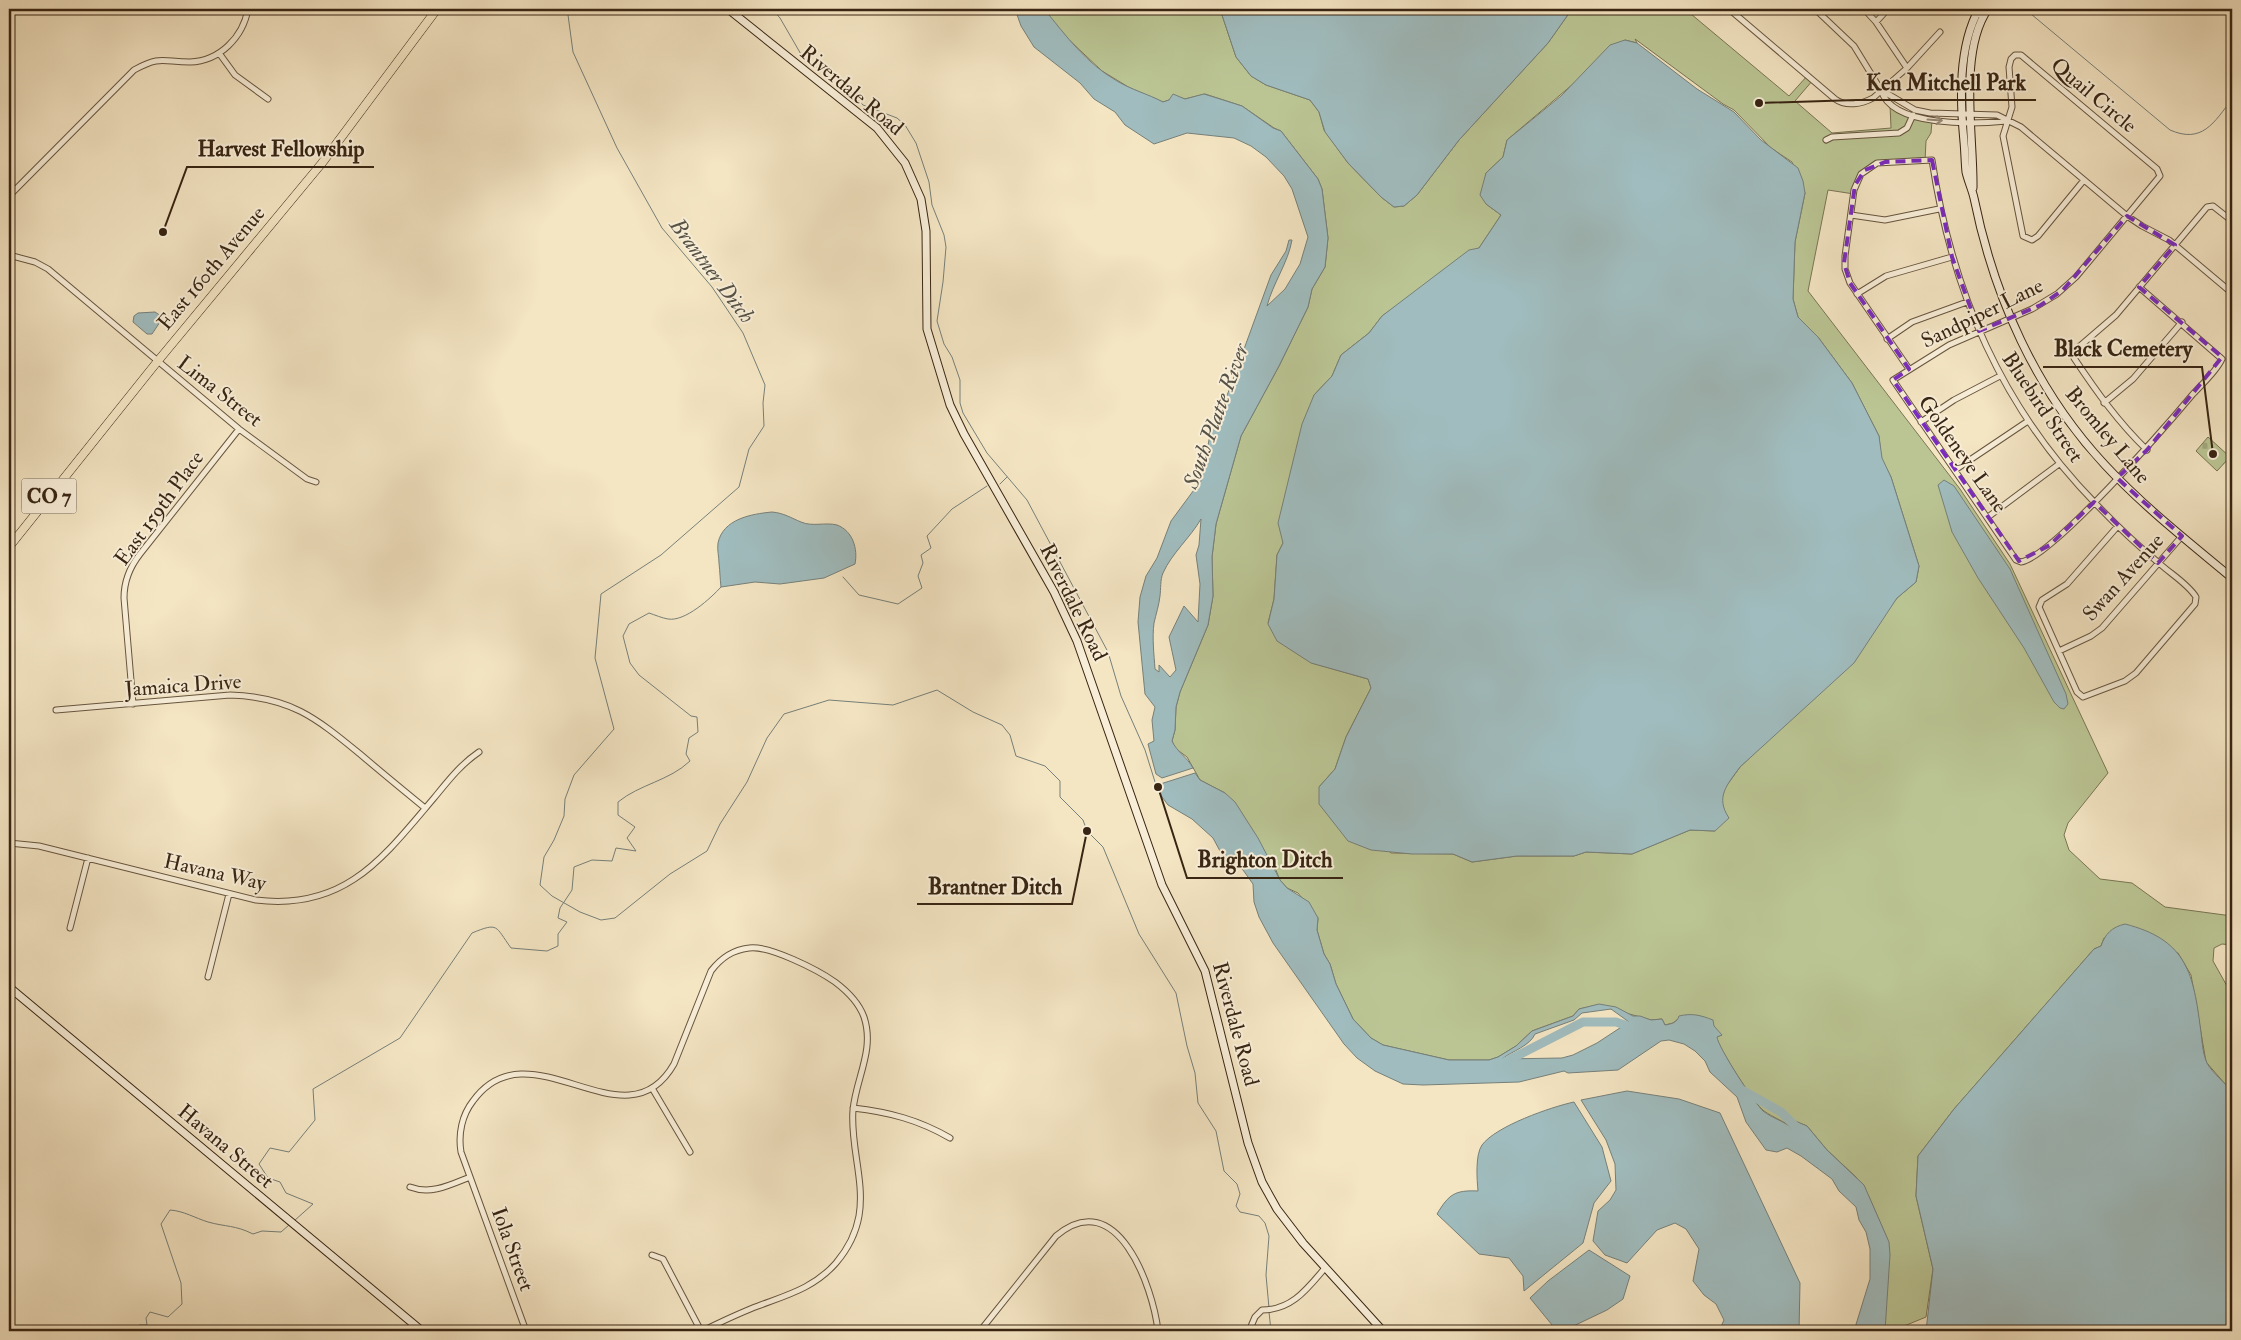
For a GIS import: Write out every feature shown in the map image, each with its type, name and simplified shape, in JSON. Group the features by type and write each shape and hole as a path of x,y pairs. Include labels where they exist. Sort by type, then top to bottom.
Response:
{"main road":[{"name":"East 160th Avenue","path":"9,547 157,362 322,163 437,9"}],"street":[{"path":"9,196 134,70 147,63 163,59 190,62 219,53 229,46 237,35 248,9"},
{"name":"Riverdale Road","path":"728,9 877,128 894,147 911,172 921,199 926,231 927,329 950,405 978,459 1054,592 1077,641 1162,885 1205,971 1248,1142 1262,1182 1282,1216 1325,1268 1383,1331"},
{"path":"1729,9 1839,101 1848,104 1867,101 1907,68 1940,32"},
{"path":"1815,9 1854,46 1881,90 1883,98 1890,105 1913,117 1932,121 2008,121"},
{"path":"1864,9 1876,22 1907,68"},
{"path":"1876,22 1888,9"},
{"path":"1968,9 1979,12"},
{"name":"Bromley Lane","path":"1988,9 1979,12 1968,32 1965,48 1966,172 1989,261 2010,318 2038,375 2062,411 2089,446 2117,478 2232,578"},
{"path":"2013,49 2015,55 2011,59 2009,67 2012,107 2004,132 2004,142 2022,234 2027,243 2038,236 2084,180"},
{"path":"219,53 235,75 268,99"},
{"name":"Quail Circle","path":"2015,55 2021,55 2160,172 2159,177 2127,216"},
{"path":"1881,90 1915,110 1930,113 1997,115 2021,127 2127,216 2175,245 2232,293"},
{"path":"1826,140 1899,133 1907,128 1915,110"},
{"name":"Bluebird Street","path":"1851,215 1858,179 1865,170 1877,163 1932,160 1939,208 1952,257 1967,302 2000,376 2028,421 2059,464 2117,526 2196,597 2195,604 2136,673 2125,681 2088,696 2083,697 2078,694 2059,651"},
{"path":"2146,450 2104,404 2073,356 2076,349 2116,315 2210,205 2232,221"},
{"path":"1909,369 1847,277 1844,263 1851,215 1882,220 1939,208"},
{"name":"Sandpiper Lane","path":"1909,369 1949,345 2041,305 2063,290 2127,216"},
{"name":"Lima Street","path":"9,254 35,262 48,269 239,429 307,479 316,482"},
{"path":"1857,294 1886,276 1952,257"},
{"path":"2094,502 2146,450 2224,359 2139,287"},
{"path":"1888,338 1912,322 1967,302"},
{"path":"2104,404 2133,379 2182,322"},
{"name":"Goldeneye Lane","path":"1909,369 1893,380 2019,561 2030,558 2050,545 2094,502"},
{"path":"1921,422 1954,400 2000,376"},
{"path":"1955,470 2028,421"},
{"name":"East 159th Place","path":"133,704 124,598 129,571 140,554 239,429"},
{"path":"1988,518 2059,464"},
{"path":"2059,651 2040,611 2040,604 2044,598 2067,584 2117,526"},
{"name":"Swan Avenue","path":"2059,651 2098,632 2182,536"},
{"name":"Jamaica Drive","path":"56,710 230,695 278,701 300,710 322,723 425,808"},
{"name":"Havana Way","path":"9,843 39,846 256,900 281,901 311,898 334,890 360,877 372,868 392,848 460,767 479,752"},
{"path":"70,928 88,858"},
{"path":"208,977 230,894"},
{"path":"652,1255 663,1259 702,1331 743,1312 806,1288 826,1274 839,1260 854,1233 860,1206 853,1129 854,1108 867,1045 864,1017 856,1003 835,982 783,955 764,948 740,950 722,958 711,971 674,1064 667,1075 652,1088 690,1152"},
{"name":"Havana Street","path":"9,987 422,1331"},
{"name":"Iola Street","path":"526,1331 460,1147 463,1120 469,1107 478,1095 496,1080 518,1073 533,1073 554,1078 604,1094 623,1096 636,1094 652,1088"},
{"path":"854,1108 882,1111 911,1119 950,1138"},
{"path":"410,1187 424,1190 437,1189 470,1177"},
{"path":"980,1331 1056,1236 1071,1226 1090,1223 1102,1225 1113,1231 1132,1252 1148,1285 1154,1304 1158,1331"},
{"path":"1249,1331 1255,1318 1262,1310 1272,1310 1298,1299 1325,1268"}],"highlighted area":[{"path":"1932,160 1952,257 1979,331 2041,305 2063,290 2127,216 2175,245 2139,287 2222,357 2147,450 2117,478 2182,536 2158,563 2094,502 2050,545 2019,561 1893,380 1909,369 1850,283 1844,263 1855,185 1865,170 1885,162"}],"green space":[{"path":"1042,9 1220,9 1236,57 1251,76 1266,85 1310,100 1319,112 1324,130 1348,163 1381,197 1394,207 1404,206 1417,195 1459,140 1548,43 1572,9 1685,9 1789,96 1808,75 1813,80 1795,101 1832,133 1891,128 1890,105 1932,121 1931,133 1926,141 1925,161 1885,162 1865,170 1854,194 1828,190 1808,291 1960,489 2010,564 2108,773 2068,823 2064,835 2069,850 2100,879 2132,883 2165,907 2232,916 2232,945 2222,944 2214,948 2213,961 2232,995 2232,1092 2206,1062 2191,975 2178,953 2104,938 2101,946 2094,949 1954,1109 1918,1156 1916,1196 1933,1269 1926,1317 1892,1331 1885,1331 1885,1234 1869,1197 1856,1177 1827,1150 1807,1126 1794,1121 1797,1127 1794,1129 1759,1107 1737,1076 1718,1043 1716,1037 1722,1035 1678,1019 1673,1023 1665,1025 1662,1019 1651,1020 1597,1005 1579,1009 1573,1016 1532,1031 1516,1046 1489,1060 1449,1060 1383,1045 1371,1038 1353,1019 1336,984 1317,930 1318,918 1298,893 1287,888 1280,880 1275,868 1225,793 1200,780 1187,757 1175,748 1172,741 1175,730 1176,707 1180,692 1208,625 1213,596 1212,557 1216,524 1241,436 1279,366 1308,307 1312,289 1325,267 1328,238 1322,189 1318,179 1281,131 1242,106 1205,94 1185,99 1178,97 1163,102 1130,88 1102,71 1067,38","holes":["1635,39 1723,104 1734,110 1771,148 1792,162 1805,193 1795,242 1793,299 1798,317 1818,337 1852,383 1879,436 1881,458 1891,477 1919,566 1916,582 1897,598 1878,623 1802,708 1740,767 1725,788 1721,801 1722,809 1715,831 1690,830 1632,854 1586,852 1574,856 1517,856 1472,862 1453,854 1391,853 1319,787 1335,769 1346,737 1371,688 1368,679 1312,663 1268,623 1274,599 1277,555 1283,543 1314,395 1332,376 1341,355 1369,333 1382,316 1479,248 1501,215 1486,204 1486,173 1503,157 1507,140 1625,40 1637,43"]},
{"path":"2208,437 2230,457 2217,471 2196,451"}],"water":[{"path":"1015,9 1045,10 1087,58 1106,74 1123,84 1163,102 1169,100 1173,94 1185,99 1204,94 1242,106 1273,128 1281,131 1318,179 1322,189 1328,238 1325,267 1312,289 1308,307 1279,366 1241,436 1216,524 1212,557 1213,596 1208,625 1180,692 1176,707 1175,730 1172,741 1193,768 1162,778 1156,774 1148,744 1154,741 1152,720 1155,707 1145,694 1138,622 1140,597 1146,576 1157,558 1171,521 1202,479 1212,423 1228,393 1271,275 1286,251 1289,240 1292,240 1267,306 1285,289 1300,264 1308,237 1292,189 1284,176 1266,157 1251,146 1234,138 1187,133 1154,144 1125,125 1115,112 1094,99 1080,83 1034,47 1021,26","holes":["1201,519 1199,545 1196,555 1200,584 1198,622 1184,606 1169,637 1176,670 1170,677 1159,665 1159,672 1155,669 1153,629 1160,599 1161,579 1171,559"]},
{"path":"1220,9 1572,9 1548,43 1459,140 1417,195 1404,206 1394,207 1381,197 1348,163 1325,132 1319,112 1310,100 1266,85 1251,76 1236,57"},
{"path":"1625,40 1637,43 1697,89 1734,112 1761,140 1798,168 1805,193 1795,242 1793,299 1798,317 1818,337 1852,383 1879,436 1882,458 1891,477 1919,566 1916,582 1897,598 1854,663 1740,767 1724,791 1723,804 1729,818 1715,831 1690,830 1632,854 1586,852 1574,856 1517,856 1472,862 1453,854 1412,854 1371,850 1348,841 1319,804 1319,787 1335,769 1346,737 1371,688 1368,679 1311,663 1277,641 1268,624 1274,599 1277,555 1283,543 1278,523 1302,424 1314,395 1332,376 1341,355 1369,333 1382,316 1469,250 1479,248 1501,215 1486,204 1480,195 1486,173 1503,157 1507,140 1561,96 1610,45"},
{"path":"155,312 162,319 152,334 147,334 133,322 134,316 138,313"},
{"path":"1944,480 1954,486 2010,569 2066,694 2068,704 2064,709 2054,702 2024,648 1978,578 1952,532 1938,485"},
{"path":"772,512 805,523 833,524 842,528 851,536 853,541 856,552 855,564 824,578 780,584 755,582 721,587 718,543 721,535 726,528 739,519 755,514"},
{"path":"1195,773 1200,780 1225,793 1235,802 1258,838 1280,880 1287,888 1309,902 1318,918 1317,930 1324,954 1353,1019 1371,1038 1383,1045 1449,1060 1489,1060 1516,1046 1532,1031 1573,1016 1579,1009 1599,1004 1616,1007 1633,1016 1640,1016 1651,1020 1662,1019 1665,1025 1672,1024 1679,1016 1688,1015 1713,1020 1714,1026 1722,1035 1717,1037 1723,1052 1763,1111 1793,1129 1797,1127 1793,1120 1807,1126 1827,1150 1864,1185 1889,1242 1890,1255 1885,1331 1854,1331 1870,1279 1870,1249 1866,1232 1859,1220 1856,1207 1839,1191 1832,1179 1801,1156 1787,1148 1777,1152 1766,1150 1746,1122 1737,1097 1710,1072 1705,1061 1695,1051 1684,1044 1669,1040 1661,1041 1618,1070 1568,1073 1564,1071 1519,1082 1403,1084 1375,1071 1357,1058 1344,1044 1273,943 1259,917 1254,902 1253,884 1243,870 1233,861 1232,868 1227,864 1213,838 1192,819 1168,805 1154,786","holes":["1611,1009 1629,1022 1597,1043 1573,1055 1562,1058 1502,1059 1529,1042 1535,1034 1574,1020 1582,1013"]},
{"path":"2125,924 2145,930 2161,938 2173,948 2182,960 2194,988 2205,1059 2212,1071 2232,1092 2232,1331 1926,1331 1933,1269 1916,1196 1918,1156 1954,1109 2094,949 2101,946 2105,938 2116,927"},
{"path":"1627,1091 1679,1099 1720,1113 1800,1283 1799,1331 1719,1331 1724,1320 1716,1304 1704,1295 1693,1281 1699,1249 1686,1229 1675,1223 1657,1230 1627,1263 1605,1255 1593,1241 1598,1211 1610,1200 1616,1190 1615,1164 1606,1140 1581,1100"},
{"path":"1574,1102 1602,1147 1611,1181 1594,1203 1583,1243 1524,1291 1523,1276 1509,1258 1479,1254 1437,1214 1445,1202 1453,1195 1464,1191 1478,1191 1478,1155 1482,1145 1489,1138 1511,1124 1525,1118"},
{"path":"1589,1250 1630,1276 1623,1299 1607,1310 1563,1331 1557,1331 1530,1298 1548,1281"}],"waterway":[{"name":"Brantner Ditch","path":"564,9 568,15 573,52 617,148 662,228 712,287 743,333 765,385 763,403 764,426 749,449 739,487 661,555 601,594 595,658 614,729 574,775 565,799 564,816 554,840 544,857 540,885 552,896 580,912 601,920 615,918 670,874 707,851 720,824 747,782 767,738 784,714 829,700 893,705 937,690 973,712 1002,725 1010,735 1016,756 1045,766 1060,781 1060,797 1083,820 1087,831 1103,847 1139,934 1176,993 1187,1046 1195,1073 1198,1103 1216,1131 1224,1171 1237,1184 1240,1194 1236,1206 1240,1212 1259,1216 1265,1223 1269,1236 1266,1275 1269,1308"},
{"path":"772,9 780,18 802,56 818,69 837,77 863,105 897,118 905,125 916,143 929,182 932,205 944,235 946,247 937,321 944,344 952,357 960,380 960,403 963,413 987,453 1027,500 1108,652 1121,696 1145,750 1156,785"},
{"path":"2025,9 2170,130 2181,134 2199,133 2213,123 2232,99"},
{"path":"1000,484 1007,477"},
{"path":"843,577 859,595 898,604 922,588 918,576 923,563 921,555 931,548 927,536 952,509 987,486"},
{"path":"294,1221 313,1204 286,1193 280,1182 268,1178 259,1164 270,1148 289,1152 315,1120 313,1089 400,1038 472,933 487,928 496,928 511,948 547,951 558,946 558,934 567,922 558,918 560,908 572,890 574,867 592,860 612,861 616,848 636,851 627,838 635,827 618,815 618,802 682,768 690,761 686,754 689,738 698,732 697,717 691,716 639,675 630,663 623,636 629,624 649,613 668,619 682,617 704,603 721,587"},
{"name":"South Platte River","path":"1501,1064 1583,1022 1616,1022 1634,1028"},
{"name":"South Platte River","path":"1740,1089 1781,1112 1804,1135"},
{"path":"138,1331 139,1325 147,1325 146,1318 150,1312 168,1317 182,1304 181,1283 161,1224 170,1210 253,1234 262,1231 281,1232 289,1225"},
{"name":"Brantner Ditch","path":"1269,1312 1271,1331"}],"place":[{"name":"Ken Mitchell Park","path":"1759,103"},
{"name":"Harvest Fellowship","path":"163,232"},
{"name":"Black Cemetery","path":"2213,454"},
{"name":"Brighton Ditch","path":"1158,787"},
{"name":"Brantner Ditch","path":"1087,831"}]}
